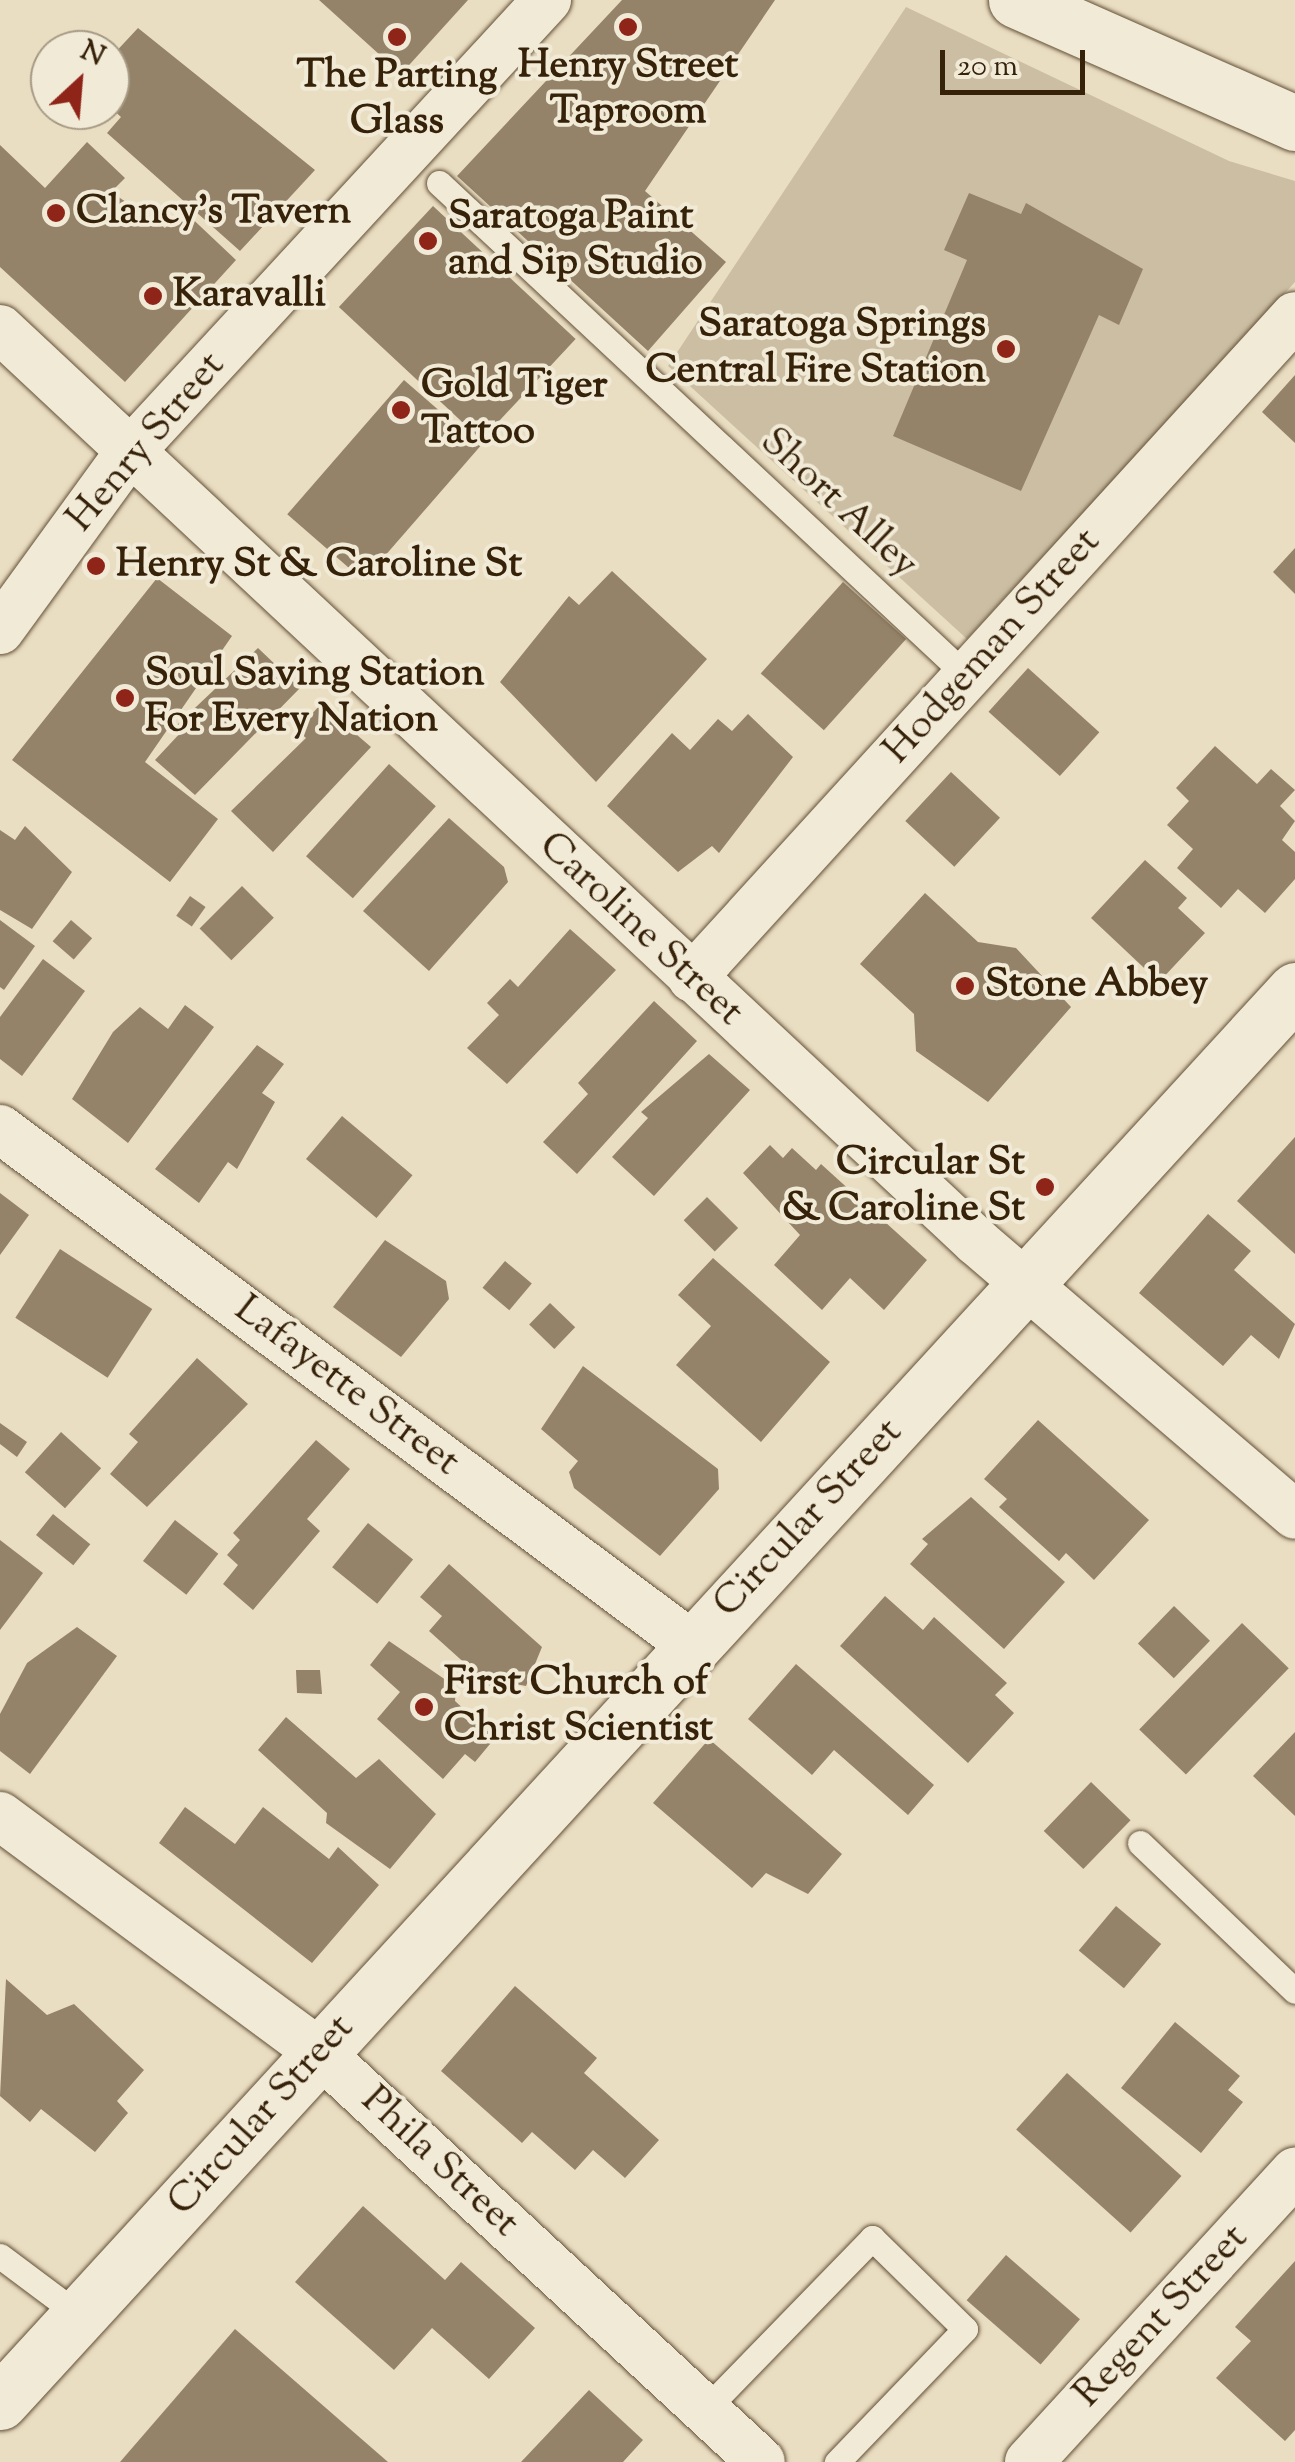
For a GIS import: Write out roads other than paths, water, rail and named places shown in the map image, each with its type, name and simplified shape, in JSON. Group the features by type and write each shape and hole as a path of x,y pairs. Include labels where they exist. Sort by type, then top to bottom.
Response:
{"street":[{"name":"Henry Street","path":"0,630 128,454 547,0"},
{"path":"1016,0 1295,123"},
{"name":"Hodgeman Street","path":"692,978 1295,316"},
{"name":"Caroline Street","path":"0,329 128,454 692,978 1027,1281 1295,1515"},
{"name":"Circular Street","path":"0,2402 1295,990"},
{"name":"Lafayette Street","path":"0,1129 693,1646"},
{"name":"Phila Street","path":"0,1816 320,2053 705,2410 749,2458"},
{"name":"Regent Street","path":"1029,2462 1295,2172"}],"lane":[{"name":"Short Alley","path":"438,183 967,676"},
{"path":"1140,1843 1295,1991"},
{"path":"705,2410 872,2238 965,2329 837,2462"},
{"path":"0,2256 79,2315"}],"place":[{"name":"Henry Street Taproom","path":"628,27"},
{"name":"The Parting Glass","path":"397,37"},
{"name":"Clancy's Tavern","path":"56,213"},
{"name":"Saratoga Paint and Sip Studio","path":"428,241"},
{"name":"Karavalli","path":"153,296"},
{"name":"Saratoga Springs Central Fire Station","path":"1006,349"},
{"name":"Gold Tiger Tattoo","path":"401,410"},
{"name":"Henry St & Caroline St","path":"96,566"},
{"name":"Soul Saving Station For Every Nation","path":"125,698"},
{"name":"Stone Abbey","path":"965,986"},
{"name":"Circular St & Caroline St","path":"1045,1187"},
{"name":"First Church of Christ Scientist","path":"424,1707"}]}
